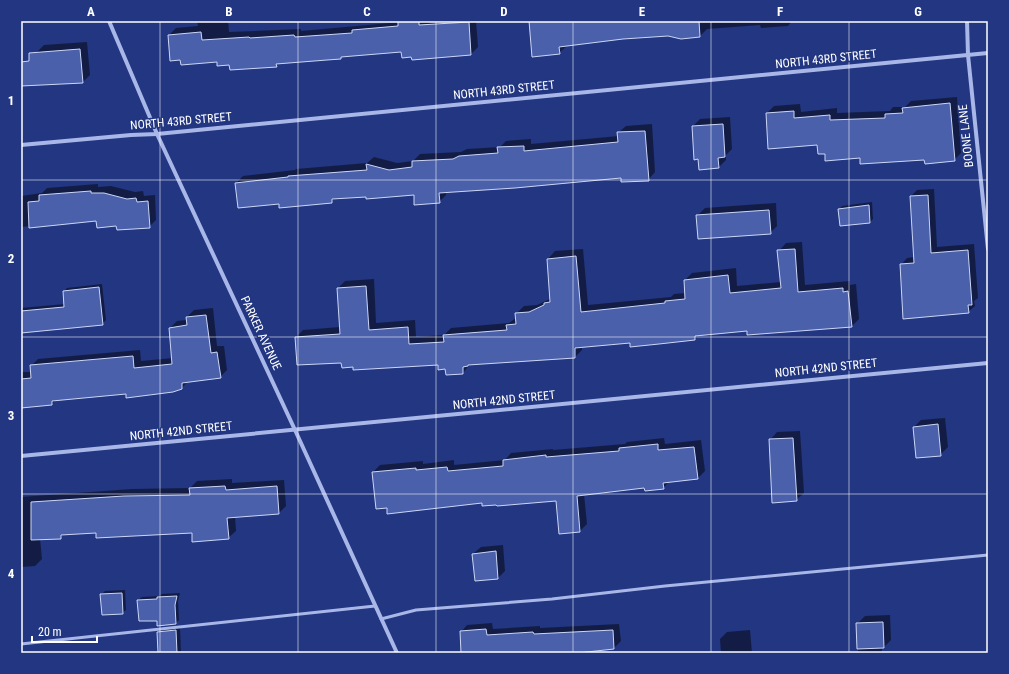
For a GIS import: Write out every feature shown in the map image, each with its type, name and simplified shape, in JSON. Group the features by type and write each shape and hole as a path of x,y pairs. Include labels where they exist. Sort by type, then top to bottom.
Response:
{"street":[{"name":"PARKER AVENUE","path":"109,21 157,134 296,430 397,653"},
{"name":"BOONE LANE","path":"967,21 968,55 988,249"},
{"name":"NORTH 43RD STREET","path":"21,145 130,134 157,134 988,53"},
{"name":"NORTH 42ND STREET","path":"21,456 988,363"}],"lane":[{"path":"381,619 416,610 552,599 665,586 988,555"},
{"path":"21,644 375,606"}],"building":[{"path":"398,21 419,21 419,25 469,22 471,55 412,60 411,57 402,58 401,52 341,57 341,59 276,64 277,67 230,70 229,65 217,66 217,62 181,65 180,60 170,61 168,35 201,32 202,40 294,35 295,37 352,33 352,30 398,26"},
{"path":"529,21 699,21 700,37 681,39 668,36 623,39 559,47 560,54 532,57"},
{"path":"80,49 83,83 21,86 21,62 29,61 29,53"},
{"path":"950,103 955,161 925,164 924,160 860,164 860,158 825,161 825,154 818,154 817,145 768,149 766,113 794,111 794,118 830,115 830,120 885,118 885,114 903,113 902,108"},
{"path":"723,124 725,157 718,158 719,168 699,170 698,159 694,160 692,126"},
{"path":"645,131 649,181 621,182 621,178 515,188 439,193 440,203 414,205 414,195 366,199 366,197 332,199 332,203 279,208 279,204 238,208 235,183 288,176 367,170 366,164 389,170 412,167 412,161 453,159 459,156 498,153 497,147 524,146 524,151 618,142 617,132"},
{"path":"91,191 91,193 104,193 127,199 136,198 137,202 148,201 150,228 117,230 116,226 97,228 96,221 29,228 28,202 39,201 39,195"},
{"path":"928,195 931,253 968,250 972,305 968,305 969,313 903,319 900,264 914,263 910,196"},
{"path":"869,205 870,223 840,226 838,209"},
{"path":"769,210 771,234 698,239 696,215"},
{"path":"795,249 798,292 843,288 843,292 848,291 852,327 747,335 747,331 695,336 695,340 630,347 630,343 575,348 575,358 468,365 463,367 463,374 446,375 445,369 438,370 438,365 353,370 353,367 342,368 341,363 297,365 295,337 340,334 337,288 366,286 369,330 408,327 409,344 444,342 443,335 507,330 506,325 516,324 515,313 529,312 544,305 544,303 550,302 547,259 576,256 581,312 665,303 665,301 685,299 684,280 728,275 730,293 781,288 777,250"},
{"path":"99,287 103,325 21,333 21,311 64,307 63,291"},
{"path":"206,315 211,353 217,352 221,378 182,383 182,389 173,392 126,398 126,394 52,401 52,405 21,408 21,379 31,378 30,365 133,356 134,368 172,364 169,328 187,325 186,317"},
{"path":"938,424 941,456 916,458 913,427"},
{"path":"793,438 797,501 772,503 769,439"},
{"path":"658,444 658,450 694,447 698,479 663,483 664,489 645,491 644,488 577,496 580,532 559,534 556,501 497,506 482,506 482,503 387,514 387,508 376,509 372,472 447,467 448,471 503,466 503,460 546,455 546,457 619,451 619,448"},
{"path":"225,486 226,490 277,486 279,514 227,518 229,539 192,542 192,533 96,538 96,533 61,535 61,539 31,540 31,502 124,496 190,495 189,488"},
{"path":"496,551 498,579 475,581 472,554"},
{"path":"122,593 123,614 102,615 100,594"},
{"path":"177,596 175,605 176,624 157,626 157,621 139,621 137,600"},
{"path":"883,622 884,648 857,649 856,623"},
{"path":"486,629 487,635 613,630 614,649 578,653 461,653 460,631"},
{"path":"176,630 177,653 158,653 157,632"}]}
